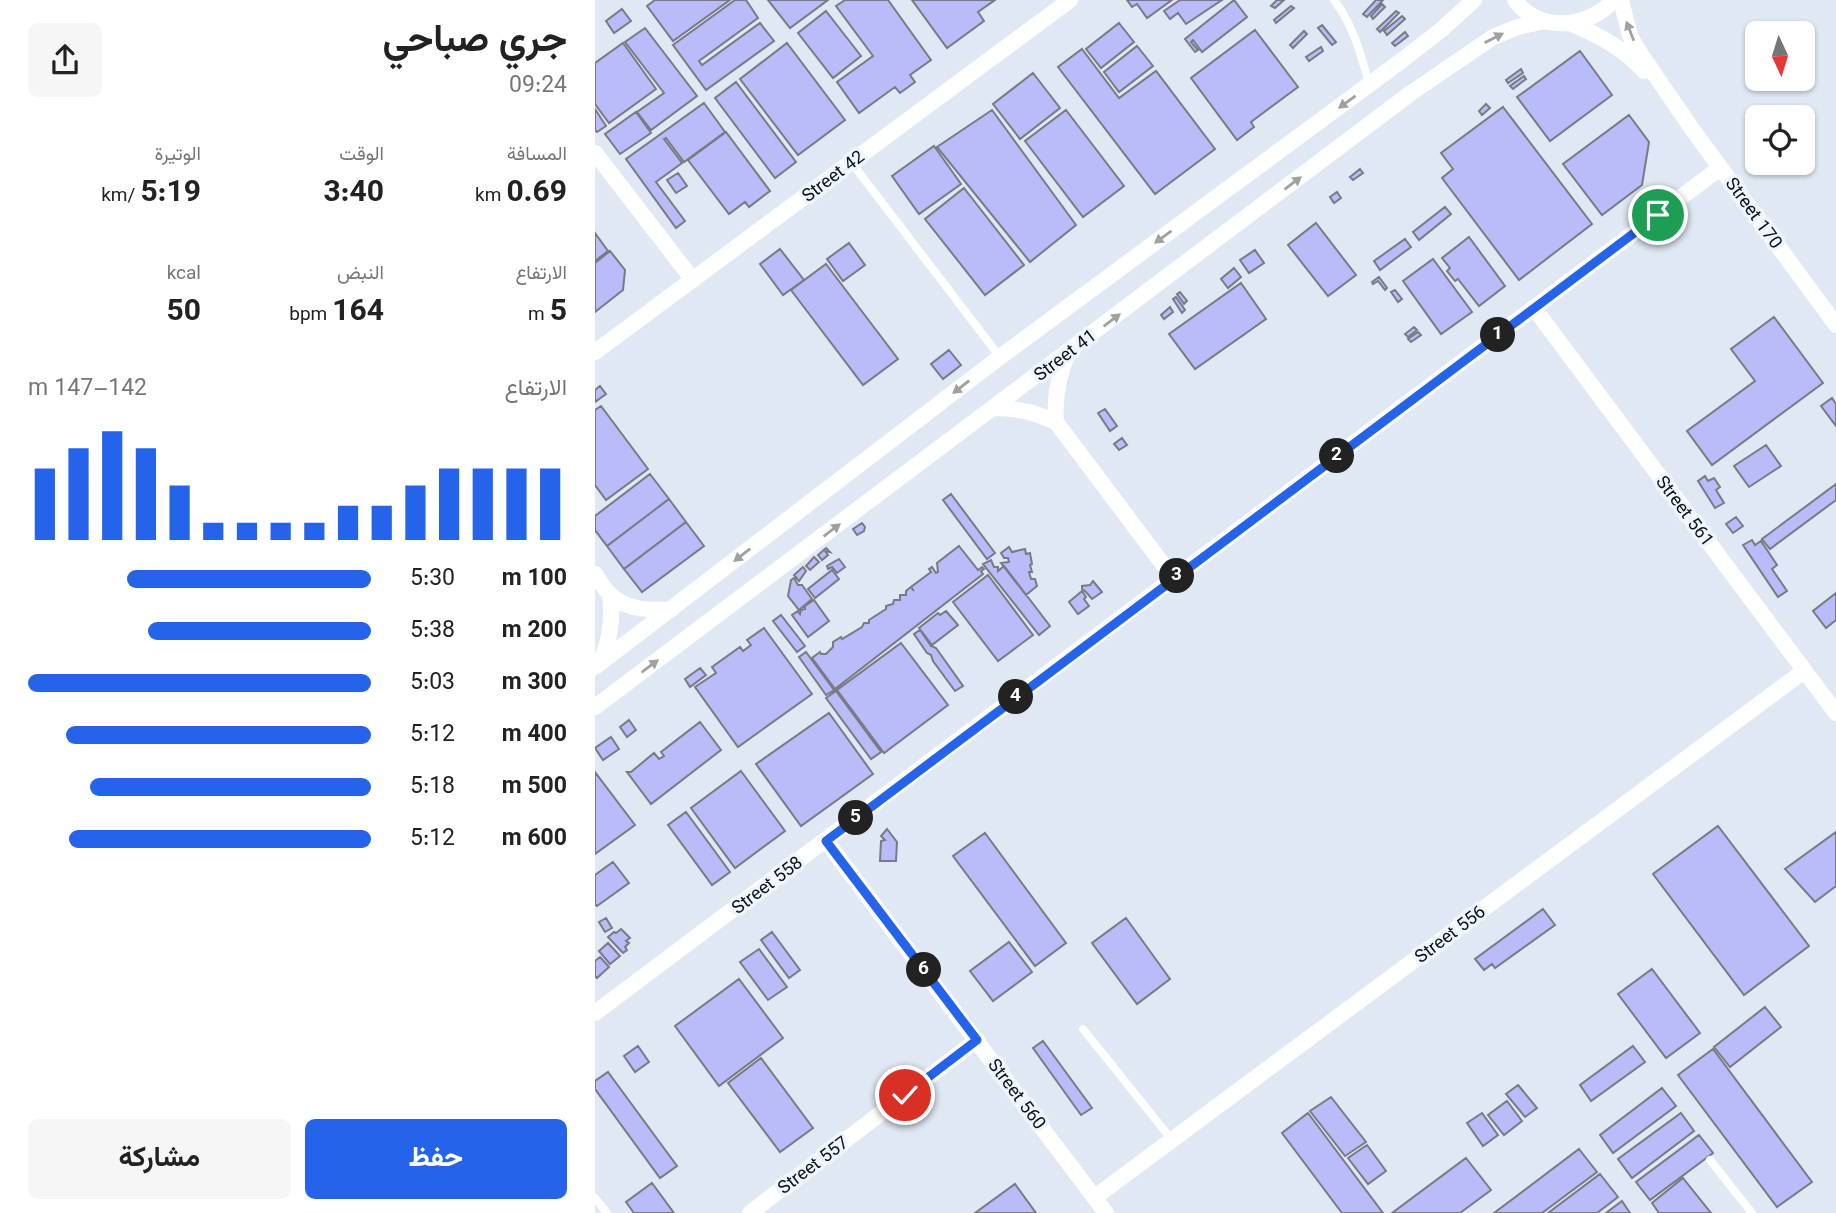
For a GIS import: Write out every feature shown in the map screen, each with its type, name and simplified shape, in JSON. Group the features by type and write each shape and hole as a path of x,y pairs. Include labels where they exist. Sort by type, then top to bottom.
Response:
{"street":[{"name":"Street 42","path":"595,352 1070,0"},
{"name":"Street 41","path":"597,665 1000,357 1370,85 1441,30 1473,0"},
{"path":"1515,0 1530,15 1558,24 1591,19 1614,0"},
{"name":"Street 170","path":"1621,0 1630,36 1672,102 1836,325"},
{"name":"Street 41","path":"595,707 1411,93 1493,37 1518,27 1545,21"},
{"name":"Street 170","path":"1572,24 1614,44 1636,62 1672,102"},
{"path":"595,153 693,280"},
{"name":"Street 558","path":"595,1013 1720,168"},
{"name":"Street 561","path":"1534,308 1836,713"},
{"path":"1056,422 1056,386 1068,352"},
{"path":"994,408 1026,410 1056,422 1174,579"},
{"path":"595,574 610,594 624,603 655,610 672,609"},
{"path":"597,665 607,647 611,630 610,594"},
{"name":"Street 556","path":"1095,1197 1804,671"},
{"name":"Street 560","path":"826,841 1106,1213"},
{"name":"Street 557","path":"759,1210 977,1040"}],"lane":[{"path":"1334,0 1351,28 1370,85"},
{"path":"851,162 1000,357"},
{"path":"1083,1029 1172,1140"},
{"path":"1710,1160 1752,1213"},
{"path":"595,1198 607,1213"}],"building":[{"path":"655,0 730,0 673,41 647,6"},
{"path":"735,0 746,0 758,18 699,61 702,65 760,23 774,41 706,90 673,45"},
{"path":"768,0 828,0 790,28"},
{"path":"845,0 888,0 931,60 910,75 915,82 900,93 895,87 859,113 837,82 873,56 836,6"},
{"path":"912,0 995,0 978,12 984,21 947,48"},
{"path":"1127,0 1172,0 1147,18 1137,4 1132,7"},
{"path":"1180,0 1222,0 1186,24 1178,13 1170,19 1164,11"},
{"path":"1234,0 1247,17 1202,52 1193,40 1191,42 1198,50 1195,52 1185,39"},
{"path":"1277,0 1284,0 1275,8 1271,6"},
{"path":"1376,0 1383,0 1367,17 1363,14"},
{"path":"1382,4 1385,7 1373,19 1371,16"},
{"path":"1291,6 1294,8 1276,23 1274,20"},
{"path":"622,9 631,21 614,33 606,21"},
{"path":"826,11 861,56 833,78 798,33"},
{"path":"1396,11 1399,13 1380,32 1377,29"},
{"path":"1402,16 1405,19 1387,35 1384,31"},
{"path":"1119,23 1134,42 1101,68 1086,49"},
{"path":"1322,25 1336,42 1332,45 1318,28"},
{"path":"645,28 697,96 651,130 637,112 664,93 625,42"},
{"path":"1255,30 1298,87 1251,122 1254,127 1237,140 1191,78"},
{"path":"1304,31 1307,34 1293,48 1290,45"},
{"path":"1405,32 1408,36 1395,46 1392,43"},
{"path":"623,43 656,89 609,123 595,104 595,63"},
{"path":"787,43 845,120 798,155 740,79"},
{"path":"1137,46 1153,66 1119,92 1104,72"},
{"path":"1321,47 1323,51 1309,61 1306,57"},
{"path":"1082,49 1119,98 1156,71 1215,149 1155,194 1058,67"},
{"path":"1580,51 1612,95 1550,141 1517,97"},
{"path":"1521,69 1523,73 1508,83 1506,80"},
{"path":"1033,73 1060,108 1020,139 993,104"},
{"path":"1524,76 1526,79 1513,89 1510,86"},
{"path":"736,82 796,162 775,178 715,98"},
{"path":"704,103 725,132 684,162 666,138 664,139 682,163 656,182 685,221 676,228 626,159"},
{"path":"1486,104 1490,108 1482,115 1479,111"},
{"path":"1503,107 1592,224 1519,280 1442,178 1453,169 1441,153"},
{"path":"595,109 606,126 597,132 595,130"},
{"path":"992,110 1076,225 1030,262 937,147"},
{"path":"1066,110 1124,186 1083,217 1025,141"},
{"path":"636,112 651,133 620,154 605,134"},
{"path":"1629,115 1649,142 1642,185 1602,215 1563,164"},
{"path":"726,132 770,191 749,207 745,202 729,214 688,160"},
{"path":"934,146 961,184 919,214 892,176"},
{"path":"1360,169 1363,173 1353,180 1350,177"},
{"path":"678,173 687,186 676,193 667,180"},
{"path":"964,188 1024,265 985,295 925,219"},
{"path":"1337,192 1341,198 1334,203 1330,197"},
{"path":"1445,207 1451,214 1419,240 1413,232"},
{"path":"1316,223 1356,275 1328,296 1288,245"},
{"path":"595,233 608,251 595,261"},
{"path":"1469,237 1505,286 1479,306 1458,279 1455,281 1447,271 1450,268 1442,258"},
{"path":"1405,239 1411,247 1380,270 1374,261"},
{"path":"849,243 865,265 843,281 827,259"},
{"path":"780,249 804,280 783,295 760,264"},
{"path":"1255,250 1264,263 1249,273 1240,260"},
{"path":"610,251 625,270 623,290 595,312 595,263"},
{"path":"1433,259 1472,312 1441,334 1403,281"},
{"path":"826,264 898,359 863,385 791,290"},
{"path":"1234,268 1241,277 1228,288 1221,279"},
{"path":"1379,277 1387,288 1385,290 1378,281 1373,284 1372,282"},
{"path":"1241,283 1266,319 1195,369 1169,334"},
{"path":"1395,290 1402,299 1398,302 1391,292"},
{"path":"1180,292 1187,301 1184,304 1177,294"},
{"path":"1176,297 1185,310 1182,313 1173,299"},
{"path":"1170,307 1173,312 1164,319 1161,315"},
{"path":"1774,317 1823,383 1712,465 1687,431 1755,381 1731,349"},
{"path":"1414,327 1417,330 1408,337 1405,334"},
{"path":"1418,332 1421,335 1411,342 1408,339"},
{"path":"949,350 961,365 943,379 931,364"},
{"path":"600,386 606,394 595,402 595,390"},
{"path":"1832,398 1836,404 1836,426 1821,406"},
{"path":"601,406 648,469 606,500 595,485 595,410"},
{"path":"1105,409 1117,426 1110,431 1098,413"},
{"path":"1122,438 1127,445 1119,450 1114,444"},
{"path":"1766,445 1781,466 1749,487 1734,466"},
{"path":"650,474 669,499 607,546 595,530 595,516"},
{"path":"1705,476 1708,481 1714,478 1720,487 1716,490 1724,503 1715,508 1698,481"},
{"path":"1836,484 1836,500 1770,549 1762,539"},
{"path":"951,494 995,553 987,559 943,500"},
{"path":"669,499 686,522 624,569 607,546"},
{"path":"1736,517 1743,526 1733,533 1726,524"},
{"path":"686,522 704,546 642,592 624,569"},
{"path":"862,523 864,531 857,535 853,529"},
{"path":"1752,540 1755,545 1761,541 1777,565 1772,569 1787,591 1778,597 1743,545"},
{"path":"959,546 978,570 982,567 984,569 981,571 983,574 835,689 812,658 820,652 826,654 833,647 833,642 862,627 864,623 869,623 869,620 886,609 886,606 893,604 894,600 900,600 900,595 906,595 906,591 931,572 929,569 932,567 938,572 937,563"},
{"path":"1009,547 1012,552 1025,549 1026,554 1030,553 1032,572 1029,572 1037,586 1026,595 1001,563 1009,562 1001,553"},
{"path":"826,548 830,552 825,551 828,555 822,560 818,555"},
{"path":"814,557 819,562 810,570 806,566"},
{"path":"839,559 845,567 837,573 832,567 828,569 827,566"},
{"path":"991,560 994,567 998,567 998,571 1004,566 1050,626 1039,635 983,564"},
{"path":"803,567 806,571 799,581 794,575"},
{"path":"832,570 839,579 815,598 808,589"},
{"path":"988,575 1033,635 998,661 953,602"},
{"path":"794,578 812,599 799,610 788,596 791,580"},
{"path":"1093,581 1102,592 1092,599 1082,586 1090,585"},
{"path":"1082,591 1089,606 1078,614 1069,602"},
{"path":"1836,593 1836,620 1826,628 1813,611"},
{"path":"814,600 829,621 808,637 792,615 798,611 800,614 805,606"},
{"path":"946,611 958,625 932,645 919,628 938,613 940,615"},
{"path":"781,615 805,646 797,652 773,621"},
{"path":"764,628 812,694 738,747 695,687 716,673 712,667 740,647 743,651 751,645 747,640"},
{"path":"920,630 963,686 955,691 914,634"},
{"path":"901,643 948,705 884,753 837,690"},
{"path":"806,652 834,690 826,695 799,657"},
{"path":"700,668 706,675 690,687 685,679"},
{"path":"836,691 881,752 871,759 826,698"},
{"path":"829,713 873,774 801,826 756,764"},
{"path":"629,720 636,730 627,737 620,727"},
{"path":"700,722 721,750 651,804 627,772 631,772 654,753 659,759 664,756 661,752"},
{"path":"611,737 619,749 603,760 595,748"},
{"path":"741,771 785,831 735,868 691,808"},
{"path":"595,772 635,825 595,854"},
{"path":"686,812 730,872 712,885 668,825"},
{"path":"1718,826 1809,946 1744,995 1653,874"},
{"path":"887,829 897,842 896,861 880,861 881,841 885,840 881,836"},
{"path":"1836,832 1836,886 1815,902 1785,869"},
{"path":"985,833 1066,943 1035,966 953,856"},
{"path":"613,862 629,883 597,906 595,875"},
{"path":"1543,909 1555,925 1495,968 1492,964 1484,970 1475,959"},
{"path":"606,918 612,928 605,932 599,922"},
{"path":"1126,918 1170,979 1137,1004 1092,943"},
{"path":"621,929 630,938 626,941 629,943 625,947 627,950 623,953 608,937"},
{"path":"772,932 800,970 789,978 761,940"},
{"path":"1009,942 1032,972 993,1001 970,971"},
{"path":"608,943 620,956 610,964 599,951"},
{"path":"759,949 787,987 768,1000 740,962"},
{"path":"600,957 609,967 597,978 595,961"},
{"path":"1652,969 1700,1033 1666,1058 1618,994"},
{"path":"739,979 783,1038 719,1086 675,1026"},
{"path":"1765,1007 1781,1027 1730,1067 1714,1047"},
{"path":"1043,1041 1092,1108 1081,1115 1033,1048"},
{"path":"638,1046 649,1062 635,1072 624,1056"},
{"path":"1633,1046 1645,1062 1591,1101 1580,1085"},
{"path":"1713,1049 1812,1182 1777,1207 1678,1075"},
{"path":"761,1058 813,1128 780,1152 728,1083"},
{"path":"608,1072 677,1166 660,1178 595,1089 595,1081"},
{"path":"1518,1085 1537,1108 1525,1117 1506,1094"},
{"path":"1662,1088 1676,1106 1613,1153 1600,1135"},
{"path":"1331,1097 1366,1142 1345,1156 1310,1111"},
{"path":"1507,1101 1522,1121 1504,1135 1488,1115"},
{"path":"1308,1113 1383,1213 1342,1213 1282,1133"},
{"path":"1482,1113 1498,1135 1483,1146 1467,1123"},
{"path":"1681,1113 1694,1131 1632,1178 1618,1159"},
{"path":"1699,1135 1713,1153 1650,1200 1636,1182"},
{"path":"1367,1145 1386,1171 1368,1184 1348,1158"},
{"path":"1579,1149 1597,1172 1542,1213 1494,1213"},
{"path":"1466,1158 1491,1190 1460,1213 1392,1213"},
{"path":"1600,1174 1618,1197 1597,1213 1548,1213"},
{"path":"1683,1178 1711,1213 1659,1213 1652,1203"},
{"path":"652,1183 674,1213 634,1213 626,1202"},
{"path":"1015,1184 1036,1213 975,1213"},
{"path":"1622,1201 1630,1213 1606,1213"}],"route":[{"path":"905,1095 977,1040 826,841 1658,215"}]}
